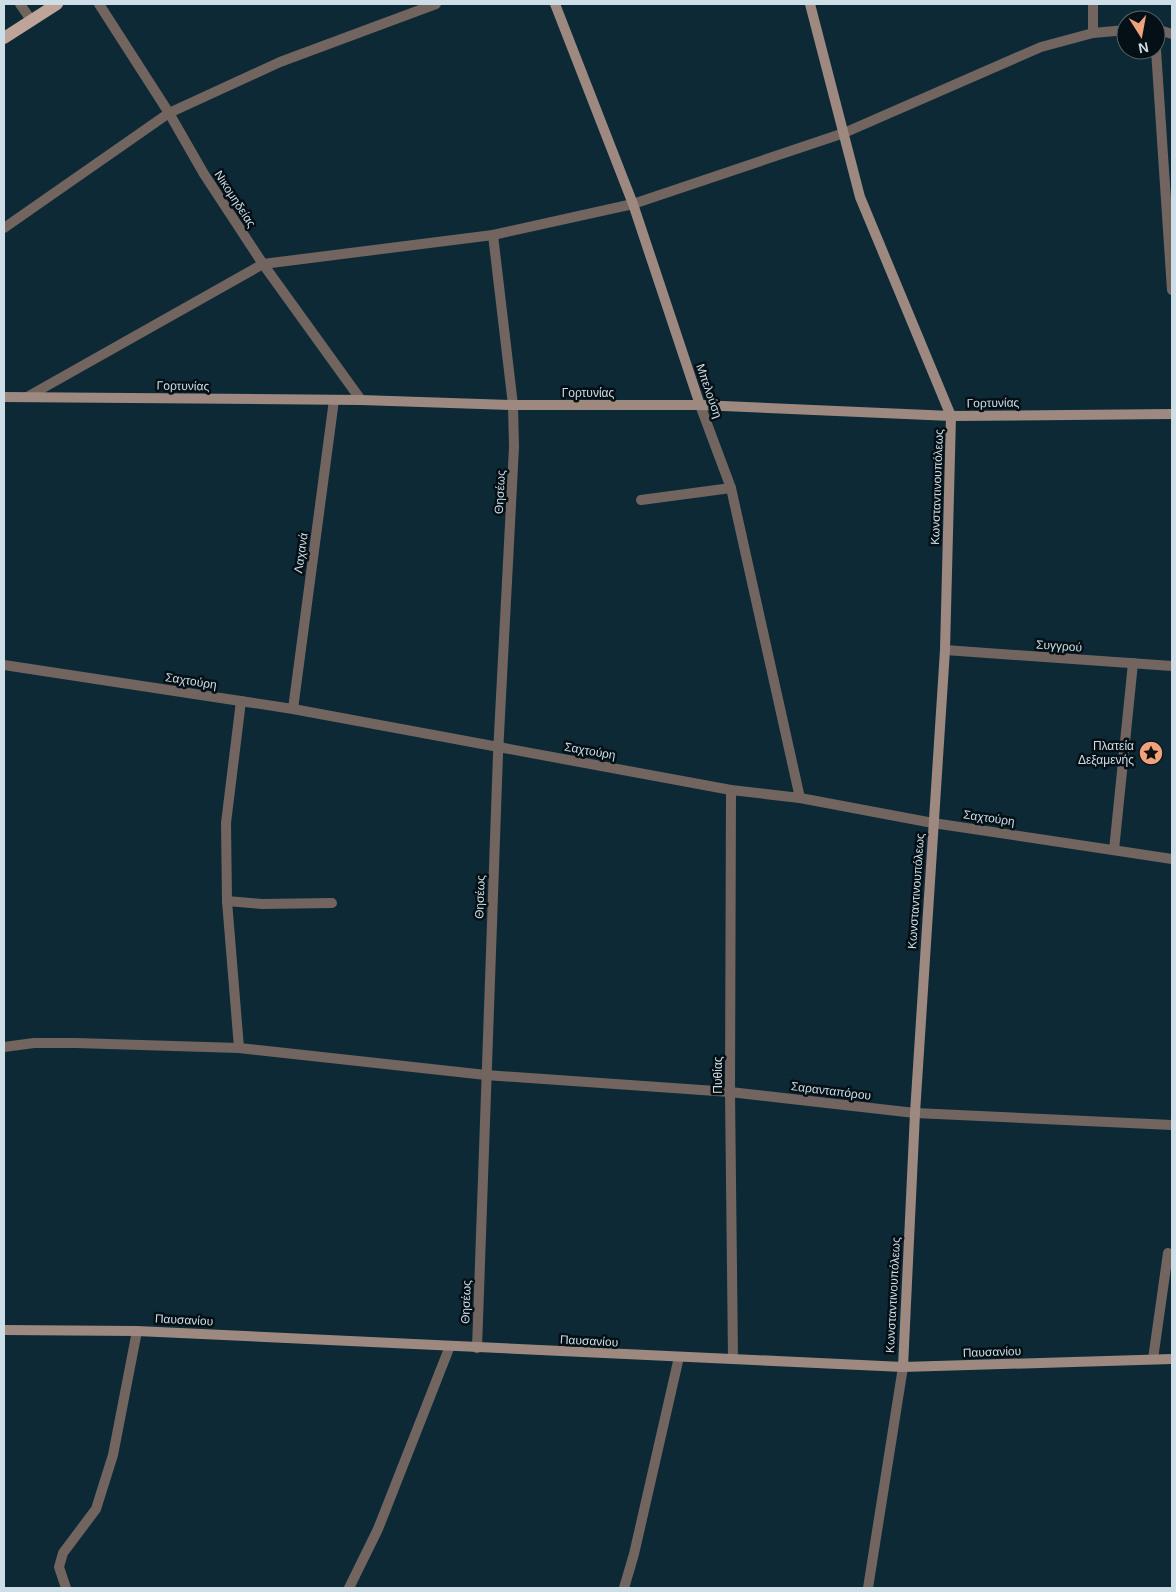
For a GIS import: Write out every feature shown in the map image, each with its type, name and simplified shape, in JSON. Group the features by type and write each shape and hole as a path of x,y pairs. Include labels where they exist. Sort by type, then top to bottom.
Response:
{"main road":[{"path":"4,38 57,4"}],"street":[{"path":"20,4 31,20"},
{"name":"Νικομηδείας","path":"99,4 169,113 204,174 263,264 361,400"},
{"path":"4,228 169,113 280,62 436,4"},
{"name":"Μπελούση","path":"555,4 633,204 700,405 730,488 800,798"},
{"path":"810,4 860,197 951,416"},
{"path":"1093,4 1093,33"},
{"path":"27,397 263,264 493,235 633,204 844,133 1041,47 1093,33 1116,31"},
{"path":"1157,60 1169,208 1172,290"},
{"name":"Θησέως","path":"477,1348 498,747 514,447 512,405 493,235"},
{"name":"Γορτυνίας","path":"4,397 361,400 512,405 700,405 951,416 1172,414"},
{"name":"Λαχανά","path":"293,709 334,400"},
{"name":"Κωνσταντινουπόλεως","path":"903,1367 915,1114 945,650 951,416"},
{"path":"641,500 730,488"},
{"name":"Συγγρού","path":"945,650 1172,666"},
{"path":"1114,850 1133,664"},
{"name":"Σαχτούρη","path":"4,665 293,709 731,790 800,798 933,823 1172,859"},
{"path":"239,1048 227,901 226,823 241,701"},
{"name":"Πυθίας","path":"731,790 730,1092 733,1359"},
{"path":"227,901 262,904 332,903"},
{"name":"Σαρανταπόρου","path":"4,1047 27,1043 76,1043 239,1048 486,1075 730,1092 915,1114 1172,1126"},
{"path":"1153,1359 1168,1252"},
{"name":"Παυσανίου","path":"4,1330 137,1331 903,1367 1172,1359"},
{"path":"66,1588 60,1567 63,1553 96,1509 113,1455 137,1331"},
{"path":"349,1588 378,1529 450,1346"},
{"path":"624,1588 634,1554 679,1357"},
{"path":"868,1588 903,1367"}],"place":[{"name":"Πλατεία Δεξαμενής","path":"1151,753"}]}
